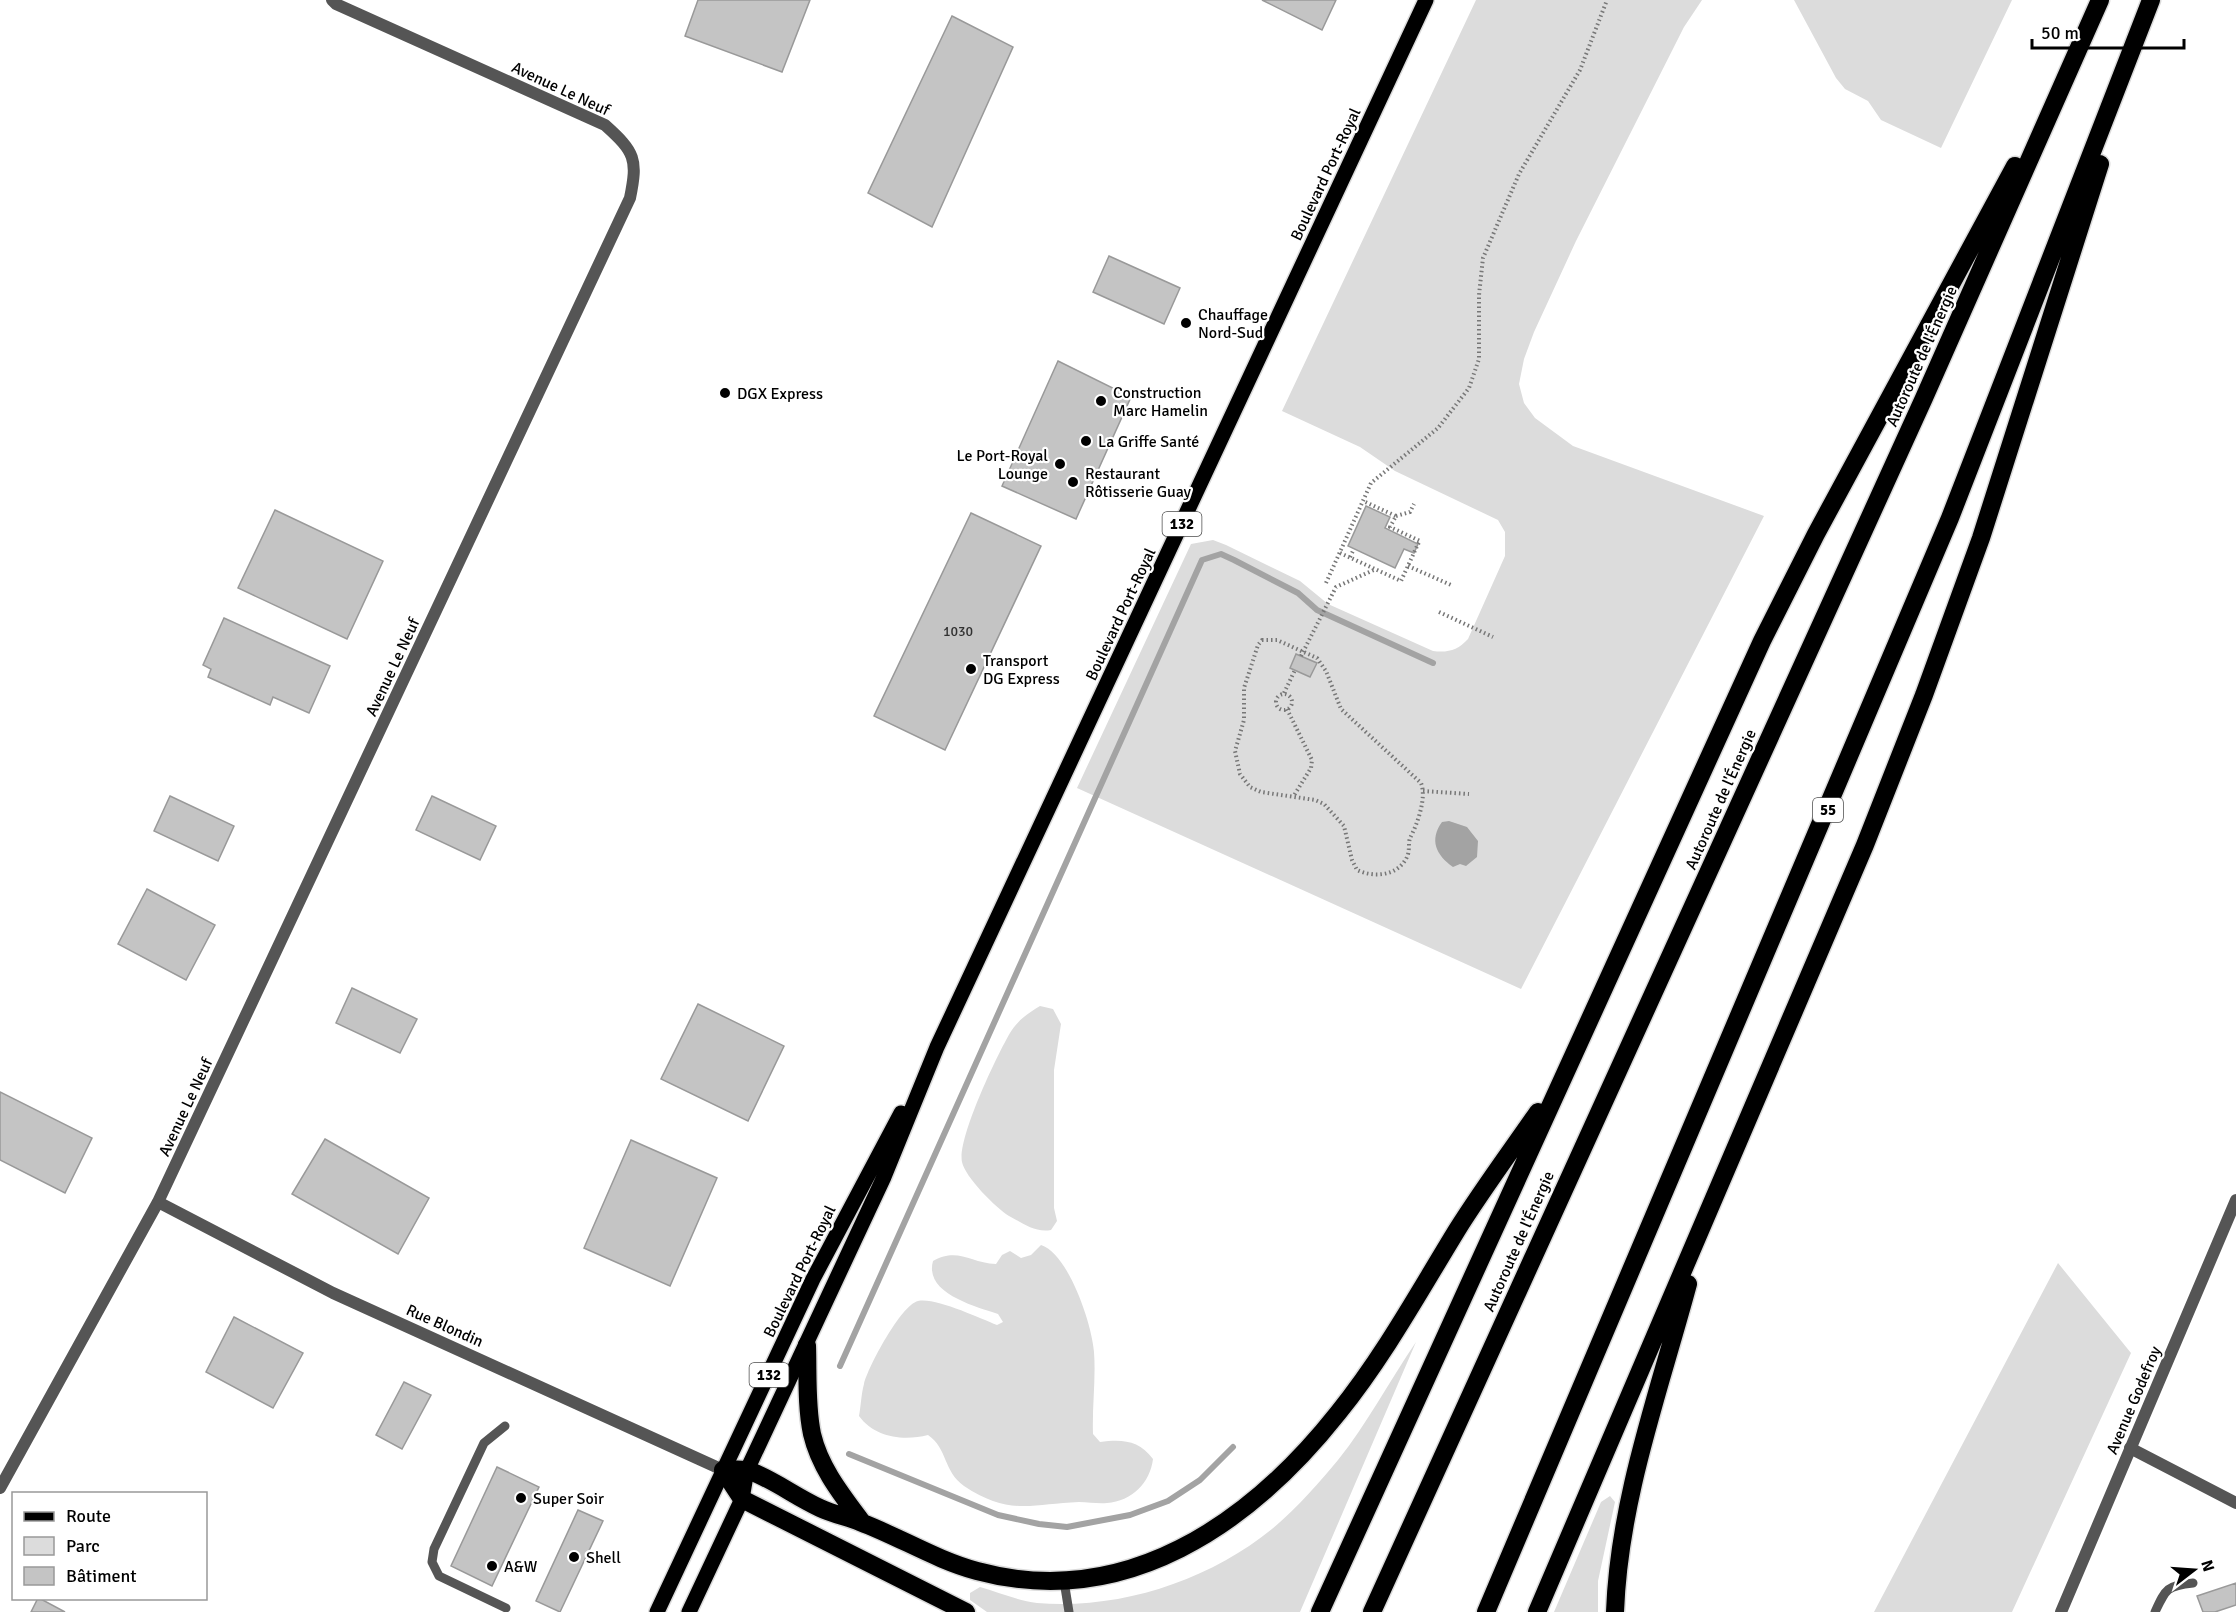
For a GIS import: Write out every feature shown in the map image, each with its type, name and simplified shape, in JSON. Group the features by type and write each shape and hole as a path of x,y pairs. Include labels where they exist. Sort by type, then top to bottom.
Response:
{"highway":[{"name":"Autoroute de l'Énergie","path":"1372,1612 1914,420 2100,0"},
{"path":"1537,1612 1865,845 1954,617 2151,0"},
{"name":"55","path":"1486,1612 1950,519 2151,0"},
{"path":"1320,1612 1723,725 1816,534 2082,43"},
{"path":"723,1470 747,1470 822,1509 862,1522 935,1557 977,1571 1030,1581 1064,1581 1122,1574 1167,1556 1227,1520 1287,1470 1340,1411 1378,1358 1458,1230 1566,1070"},
{"path":"1615,1612 1619,1556 1629,1501 1705,1219"},
{"path":"807,1345 810,1417 816,1447 836,1487 862,1522"},
{"path":"723,1470 742,1499 966,1612"}],"main road":[{"name":"Boulevard Port-Royal","path":"688,1612 742,1499 747,1470 884,1177 937,1047 1426,0"},
{"name":"Boulevard Port-Royal","path":"657,1612 813,1279 937,1047"}],"street":[{"name":"Avenue Le Neuf","path":"0,1488 158,1202 630,198 635,173 628,146 605,125 336,4 332,0"},
{"name":"Avenue Godefroy","path":"2061,1612 2236,1200"},
{"name":"Rue Blondin","path":"158,1202 333,1293 723,1470"},
{"path":"2130,1448 2236,1503"}],"lane":[{"path":"505,1426 484,1443 435,1549 432,1562 439,1576 506,1608"},
{"path":"1064,1581 1069,1612"},
{"path":"2155,1612 2164,1592 2173,1585 2193,1583"}],"path":[{"path":"1326,583 1371,483 1438,428 1469,388 1479,359 1479,295 1483,258 1520,174 1580,70 1608,0"},
{"path":"1363,501 1396,516 1410,512 1414,504"},
{"path":"1340,553 1401,580 1420,541 1390,527 1396,516"},
{"path":"1350,557 1354,549"},
{"path":"1408,566 1451,585"},
{"path":"1303,654 1336,587 1376,569"},
{"path":"1439,612 1494,637"},
{"path":"1277,640 1303,654 1317,658 1322,665 1341,709 1421,783 1424,791 1407,858 1394,870 1376,875 1364,873 1354,865 1344,826 1328,807 1319,801 1262,792 1250,787 1240,774 1235,752 1244,720 1244,688 1259,642 1277,640"},
{"path":"1287,709 1280,709 1275,703 1277,696 1284,693 1295,670"},
{"path":"1284,693 1292,700 1287,709"},
{"path":"1287,709 1312,760 1311,768 1293,797"},
{"path":"1424,791 1469,794"}],"green space":[{"path":"1476,0 1702,0 1684,27 1576,241 1534,332 1524,359 1519,384 1524,403 1535,418 1573,446 1764,516 1521,989 1077,788 1191,544 1213,540 1226,545 1300,581 1328,604 1433,651 1452,650 1468,639 1505,556 1505,532 1498,520 1395,471 1360,447 1282,411"},
{"path":"1794,0 2012,0 1941,148 1881,120 1868,101 1845,89 1836,78"},
{"path":"1040,1006 1053,1009 1061,1024 1054,1070 1054,1208 1057,1221 1051,1230 1045,1231 1029,1227 1003,1212 975,1184 962,1162 966,1135 979,1097 996,1059 1016,1025"},
{"path":"1041,1245 1051,1251 1069,1275 1089,1325 1094,1352 1093,1434 1100,1442 1123,1441 1136,1444 1153,1459 1144,1483 1132,1495 1116,1502 1020,1506 994,1501 957,1480 939,1447 928,1435 909,1438 890,1436 873,1429 859,1416 864,1384 872,1364 894,1325 911,1305 918,1301 935,1302 997,1325 1003,1322 998,1314 965,1302 943,1290 936,1282 932,1272 933,1261 950,1255 996,1264 1002,1255 1010,1251 1021,1258 1031,1255"},
{"path":"2058,1263 2131,1353 2012,1612 1874,1612"},
{"path":"1416,1342 1300,1612 987,1612 970,1600 970,1593 980,1587 1037,1603 1099,1602 1161,1588 1220,1563 1272,1529 1323,1478 1359,1432"},
{"path":"1610,1496 1615,1502 1598,1581 1598,1612 1554,1612 1601,1502"}],"shaded area":[{"path":"1449,821 1467,827 1478,841 1477,857 1466,866 1460,864 1453,867 1442,857 1436,847 1438,829 1442,822"}],"building":[{"path":"698,0 810,0 782,72 685,36"},
{"path":"1262,0 1336,0 1322,30"},
{"path":"952,16 1013,47 932,227 868,193"},
{"path":"1109,256 1180,288 1164,324 1093,292"},
{"path":"1058,361 1131,397 1076,519 1002,486"},
{"path":"1366,506 1390,517 1385,528 1418,544 1414,553 1404,549 1395,568 1348,546"},
{"path":"275,510 383,561 347,639 238,588"},
{"path":"971,513 1041,546 945,750 874,716"},
{"path":"224,618 330,666 309,713 273,697 270,705 208,677 211,669 203,665"},
{"path":"1296,654 1317,663 1310,677 1290,668"},
{"path":"170,796 234,826 218,861 154,831"},
{"path":"432,796 496,826 480,860 416,830"},
{"path":"147,889 215,925 186,980 118,944"},
{"path":"352,988 417,1019 400,1053 336,1023"},
{"path":"698,1004 784,1046 748,1121 661,1079"},
{"path":"0,1092 92,1138 65,1193 0,1160"},
{"path":"325,1139 429,1198 398,1254 292,1194"},
{"path":"631,1140 717,1178 670,1286 584,1248"},
{"path":"234,1317 303,1353 273,1408 206,1372"},
{"path":"404,1382 431,1395 402,1449 376,1435"},
{"path":"497,1467 539,1487 492,1586 451,1566"},
{"path":"578,1510 603,1521 560,1612 536,1601"},
{"path":"2236,1583 2236,1605 2215,1612 2203,1612 2197,1596"},
{"path":"37,1600 43,1600 65,1612 31,1612"}],"waterway":[{"path":"840,1366 1202,560 1221,554 1298,593 1317,610 1433,663"},
{"path":"849,1454 998,1515 1039,1524 1067,1527 1130,1515 1168,1501 1200,1480 1233,1447"}],"place":[{"name":"Chauffage Nord-Sud","path":"1186,323"},
{"name":"DGX Express","path":"725,393"},
{"name":"Construction Marc Hamelin","path":"1101,401"},
{"name":"La Griffe Santé","path":"1086,441"},
{"name":"Le Port-Royal Lounge","path":"1060,464"},
{"name":"Restaurant Rôtisserie Guay","path":"1073,482"},
{"name":"Transport DG Express","path":"971,669"},
{"name":"Super Soir","path":"521,1498"},
{"name":"Shell","path":"574,1557"},
{"name":"A&W","path":"492,1566"}]}
